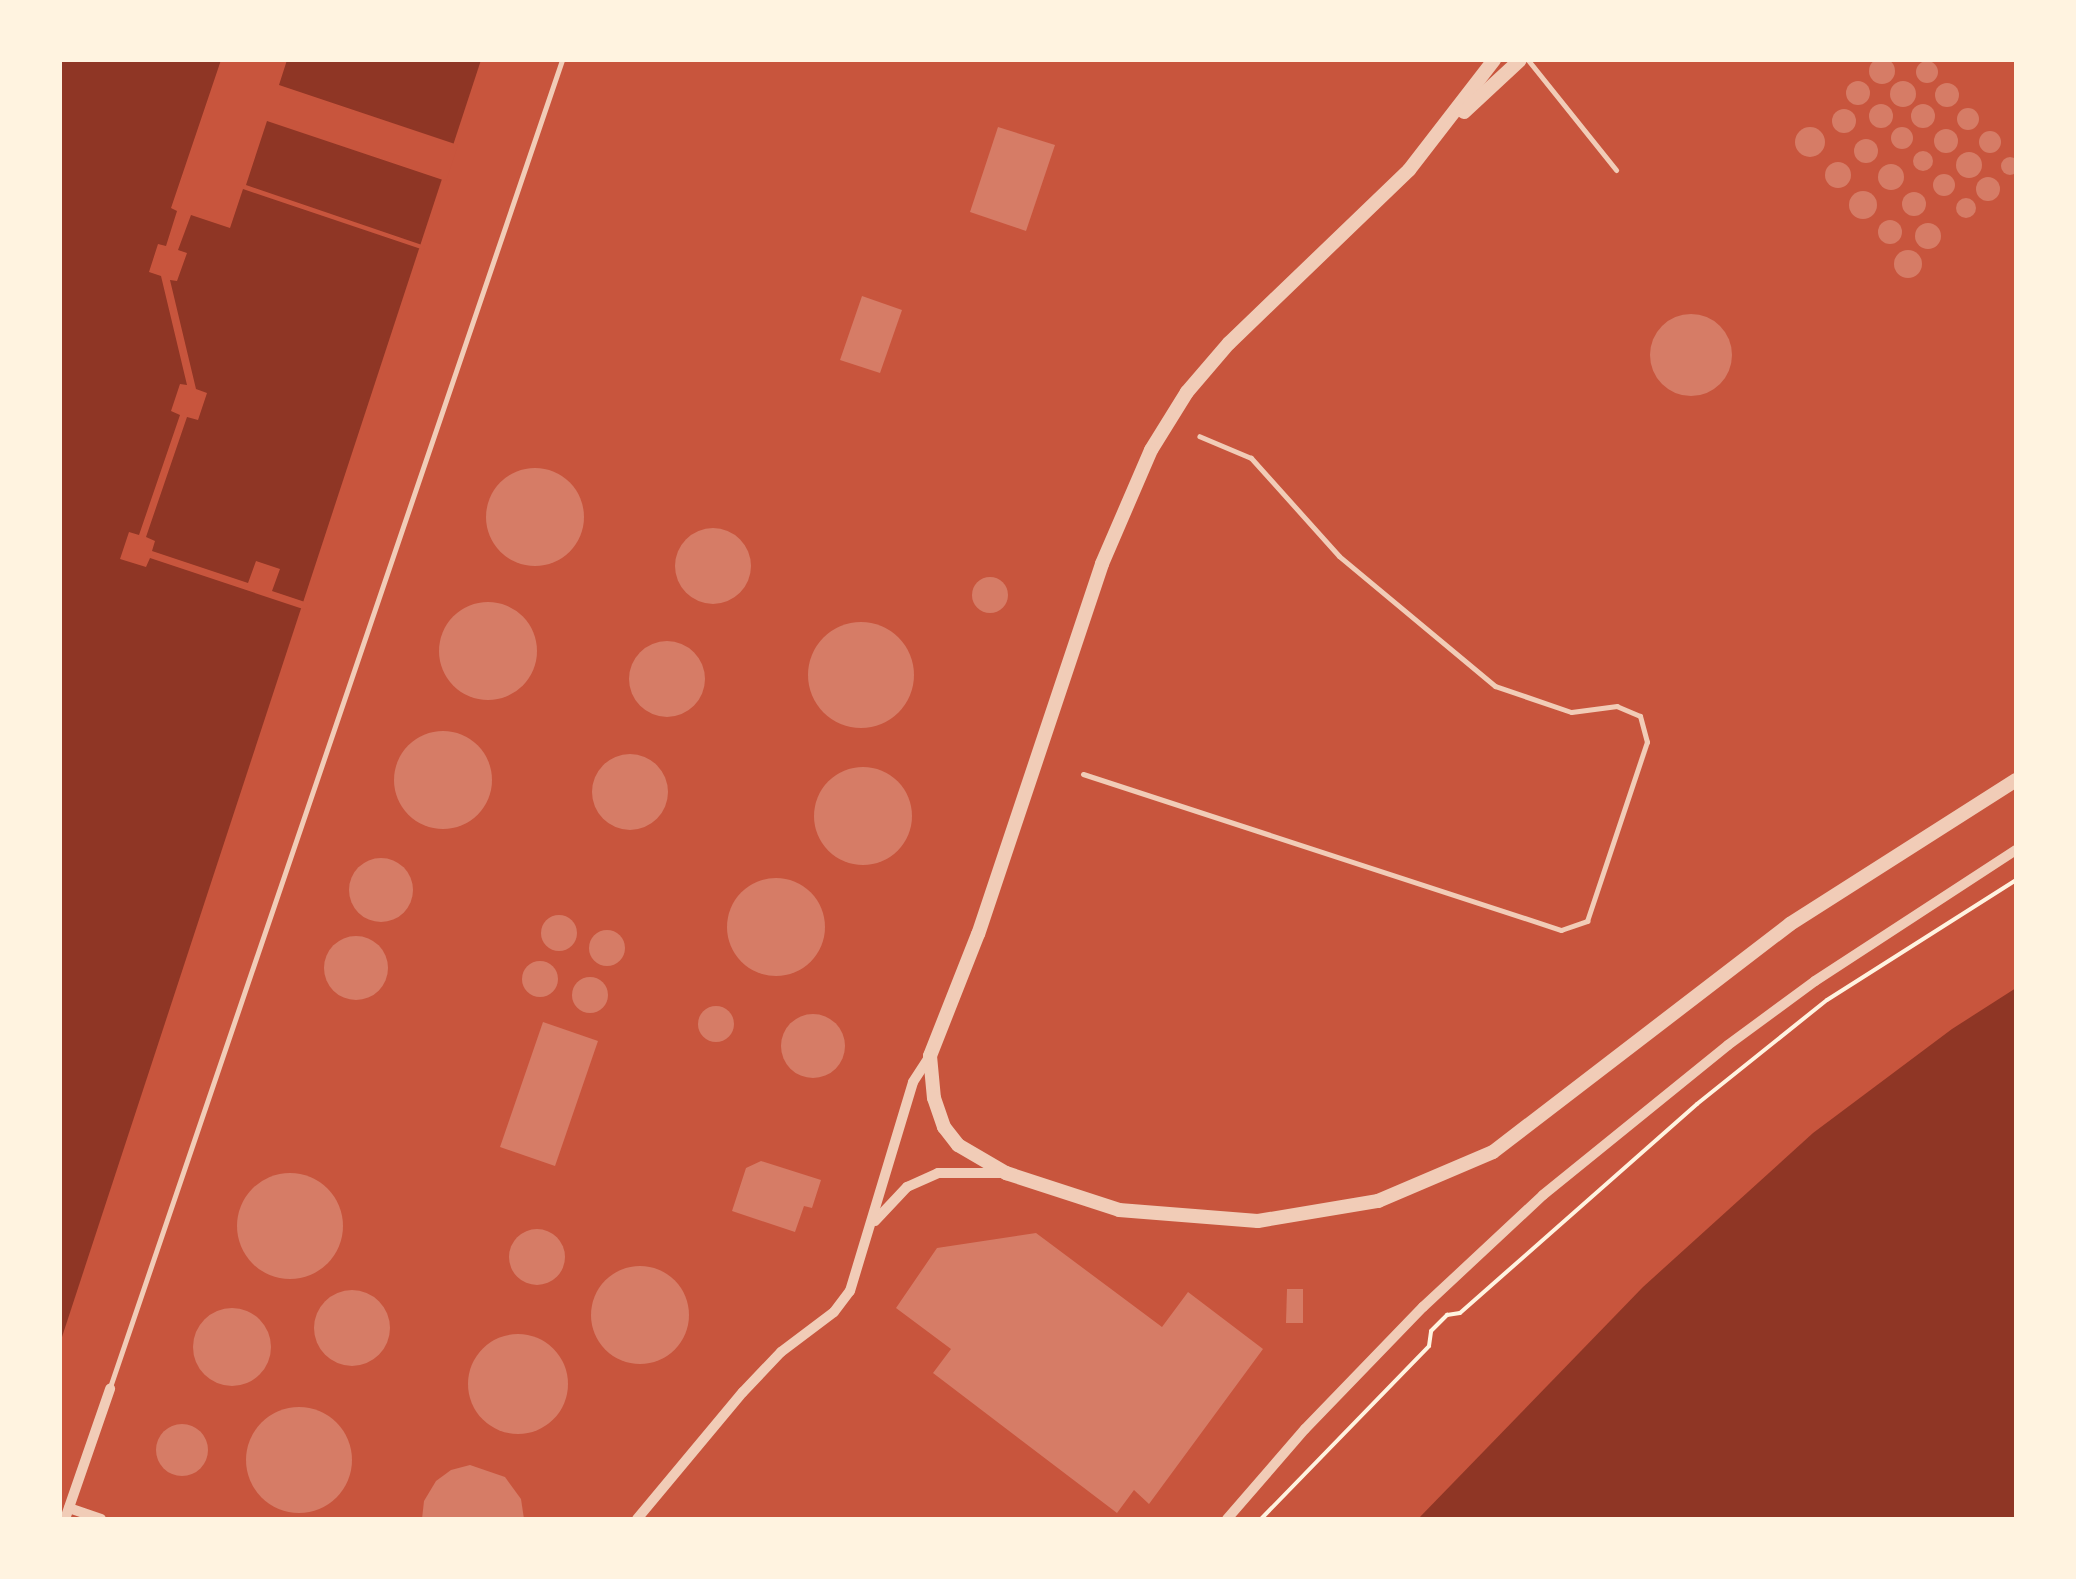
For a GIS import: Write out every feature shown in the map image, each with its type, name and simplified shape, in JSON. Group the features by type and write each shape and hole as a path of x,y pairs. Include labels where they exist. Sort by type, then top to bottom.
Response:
{"street":[{"path":"637,1519 756,1378 781,1352 834,1312 850,1291 874,1222 881,1182 913,1082 930,1056 978,934 1102,564 1151,450 1187,392 1229,343 1376,206 1438,136 1494,60"},
{"path":"1438,136 1520,60"},
{"path":"930,1056 934,1098 944,1127 958,1145 1006,1173 1119,1210 1242,1220 1315,1215 1378,1201 1493,1152 1790,924 2016,780"},
{"path":"1227,1519 1357,1375 1543,1195 1728,1044 1815,981 2016,850"},
{"path":"874,1222 906,1187 922,1178 951,1171 1006,1173"},
{"path":"101,1519 67,1514 110,1388"}],"lane":[{"path":"110,1388 562,60"},
{"path":"1528,60 1616,170"},
{"path":"1084,774 1561,930 1587,920 1647,742 1640,716 1617,706 1570,712 1495,686 1338,556 1252,458 1199,436"}],"path":[{"path":"1261,1519 1429,1346 1432,1331 1446,1314 1460,1313 1697,1104 1826,1000 2016,880"}],"shaded area":[{"path":"60,60 481,60 60,1343"},
{"path":"2016,988 2016,1519 1418,1519 1643,1287 1813,1133 1952,1029"}],"pier":[{"path":"221,60 287,60 279,85 458,145 446,181 267,121 246,185 425,246 424,250 243,189 230,228 191,215 178,250 187,253 177,281 170,280 196,389 207,393 198,420 187,417 146,537 155,541 152,551 248,583 256,561 280,569 272,591 308,603 306,610 150,558 146,567 120,559 129,532 139,535 180,415 171,411 180,384 187,385 161,276 149,272 158,244 166,246 177,211 171,208"}],"building":[{"path":"1882,58 1891,62 1895,71 1891,80 1882,84 1873,80 1869,71 1873,62"},
{"path":"1927,61 1935,64 1935,80 1927,83 1919,80 1916,72 1919,64"},
{"path":"1858,81 1870,93 1858,105 1846,93"},
{"path":"1903,81 1912,85 1916,94 1912,103 1903,107 1894,103 1890,94 1894,85"},
{"path":"1947,83 1956,86 1956,104 1947,107 1938,104 1935,95 1938,86"},
{"path":"1881,104 1893,116 1881,128 1869,116"},
{"path":"1923,104 1932,107 1932,125 1923,128 1914,125 1911,116 1914,107"},
{"path":"1968,108 1976,111 1976,127 1968,130 1960,127 1957,119 1960,111"},
{"path":"1844,109 1853,112 1853,130 1844,133 1835,130 1832,121 1835,112"},
{"path":"998,127 1055,145 1026,231 970,212"},
{"path":"1810,127 1824,136 1825,142 1816,156 1810,157 1796,148 1795,142 1804,128"},
{"path":"1902,127 1910,130 1910,146 1902,149 1894,146 1891,138 1894,130"},
{"path":"1946,129 1958,141 1946,153 1934,141"},
{"path":"1990,131 1998,134 1998,150 1990,153 1982,150 1979,142 1982,134"},
{"path":"1861,139 1871,139 1878,151 1871,163 1861,163 1854,156 1854,146"},
{"path":"1919,151 1927,151 1933,161 1927,171 1919,171 1913,165 1913,157"},
{"path":"1969,152 1978,156 1982,165 1978,174 1969,178 1960,174 1956,165 1960,156"},
{"path":"2010,157 2019,166 2010,175 2001,166"},
{"path":"1838,162 1848,165 1848,185 1838,188 1828,185 1825,175 1828,165"},
{"path":"1891,164 1901,167 1901,187 1891,190 1881,187 1878,177 1881,167"},
{"path":"1944,174 1952,177 1952,193 1944,196 1936,193 1933,185 1936,177"},
{"path":"1988,177 1997,180 1997,198 1988,201 1979,198 1976,189 1979,180"},
{"path":"1863,191 1873,195 1877,205 1873,215 1863,219 1853,215 1849,205 1853,195"},
{"path":"1914,192 1926,204 1914,216 1902,204"},
{"path":"1962,198 1970,198 1976,208 1970,218 1962,218 1956,212 1956,204"},
{"path":"1890,220 1902,232 1890,244 1878,232"},
{"path":"1928,223 1937,227 1941,236 1937,245 1928,249 1919,245 1915,236 1919,227"},
{"path":"1908,250 1918,254 1922,264 1918,274 1908,278 1898,274 1894,264 1898,254"},
{"path":"862,296 902,310 880,373 840,360"},
{"path":"1691,314 1707,317 1720,326 1729,339 1729,371 1720,384 1707,393 1691,396 1675,393 1662,384 1653,371 1650,355 1653,339 1662,326 1675,317"},
{"path":"535,468 554,472 570,482 580,498 584,517 580,536 570,552 554,562 535,566 516,562 500,552 490,536 486,517 490,498 500,482 516,472"},
{"path":"713,528 740,539 751,566 740,593 713,604 686,593 675,566 686,539"},
{"path":"990,577 1003,582 1008,595 1003,608 990,613 977,608 972,595 977,582"},
{"path":"488,602 507,606 523,616 533,632 537,651 533,670 523,686 507,696 488,700 469,696 453,686 443,670 439,651 443,632 453,616 469,606"},
{"path":"861,622 881,626 898,638 910,655 914,675 910,695 898,712 881,724 861,728 841,724 824,712 812,695 808,675 812,655 824,638 841,626"},
{"path":"667,641 694,652 705,679 694,706 667,717 640,706 629,679 640,652"},
{"path":"443,731 462,735 478,745 488,761 492,780 488,799 478,815 462,825 443,829 424,825 408,815 398,799 394,780 398,761 408,745 424,735"},
{"path":"630,754 657,765 668,792 657,819 630,830 603,819 592,792 603,765"},
{"path":"863,767 882,771 898,781 908,797 912,816 908,835 898,851 882,861 863,865 844,861 828,851 818,835 814,816 818,797 828,781 844,771"},
{"path":"381,858 404,867 413,890 404,913 381,922 358,913 349,890 358,867"},
{"path":"776,878 795,882 811,892 821,908 825,927 821,946 811,962 795,972 776,976 757,972 741,962 731,946 727,927 731,908 741,892 757,882"},
{"path":"559,915 572,920 577,933 572,946 559,951 546,946 541,933 546,920"},
{"path":"607,930 620,935 625,948 620,961 607,966 594,961 589,948 594,935"},
{"path":"356,936 379,945 388,968 379,991 356,1000 333,991 324,968 333,945"},
{"path":"540,961 553,966 558,979 553,992 540,997 527,992 522,979 527,966"},
{"path":"590,977 603,982 608,995 603,1008 590,1013 577,1008 572,995 577,982"},
{"path":"716,1006 729,1011 734,1024 729,1037 716,1042 703,1037 698,1024 703,1011"},
{"path":"813,1014 836,1023 845,1046 836,1069 813,1078 790,1069 781,1046 790,1023"},
{"path":"543,1022 598,1041 555,1166 500,1147"},
{"path":"761,1161 821,1180 812,1208 804,1206 795,1232 732,1211 746,1168"},
{"path":"290,1173 310,1177 327,1189 339,1206 343,1226 339,1246 327,1263 310,1275 290,1279 270,1275 253,1263 241,1246 237,1226 241,1206 253,1189 270,1177"},
{"path":"537,1229 557,1237 565,1257 557,1277 537,1285 517,1277 509,1257 517,1237"},
{"path":"1036,1233 1162,1327 1188,1292 1263,1349 1149,1504 1134,1490 1117,1513 933,1373 951,1349 896,1308 937,1248"},
{"path":"640,1266 659,1270 675,1280 685,1296 689,1315 685,1334 675,1350 659,1360 640,1364 621,1360 605,1350 595,1334 591,1315 595,1296 605,1280 621,1270"},
{"path":"1287,1289 1303,1289 1303,1323 1286,1323"},
{"path":"352,1290 379,1301 390,1328 379,1355 352,1366 325,1355 314,1328 325,1301"},
{"path":"232,1308 247,1311 259,1320 268,1332 268,1362 259,1374 247,1383 232,1386 217,1383 205,1374 196,1362 193,1347 196,1332 205,1320 217,1311"},
{"path":"518,1334 546,1342 560,1356 568,1384 560,1412 546,1426 518,1434 490,1426 476,1412 468,1384 476,1356 490,1342"},
{"path":"299,1407 319,1411 337,1422 348,1440 352,1460 348,1480 337,1498 319,1509 299,1513 279,1509 261,1498 250,1480 246,1460 250,1440 261,1422 279,1411"},
{"path":"182,1424 200,1432 208,1450 200,1468 182,1476 164,1468 156,1450 164,1432"},
{"path":"470,1465 505,1477 521,1499 524,1519 422,1519 424,1501 436,1481 451,1470"}]}
